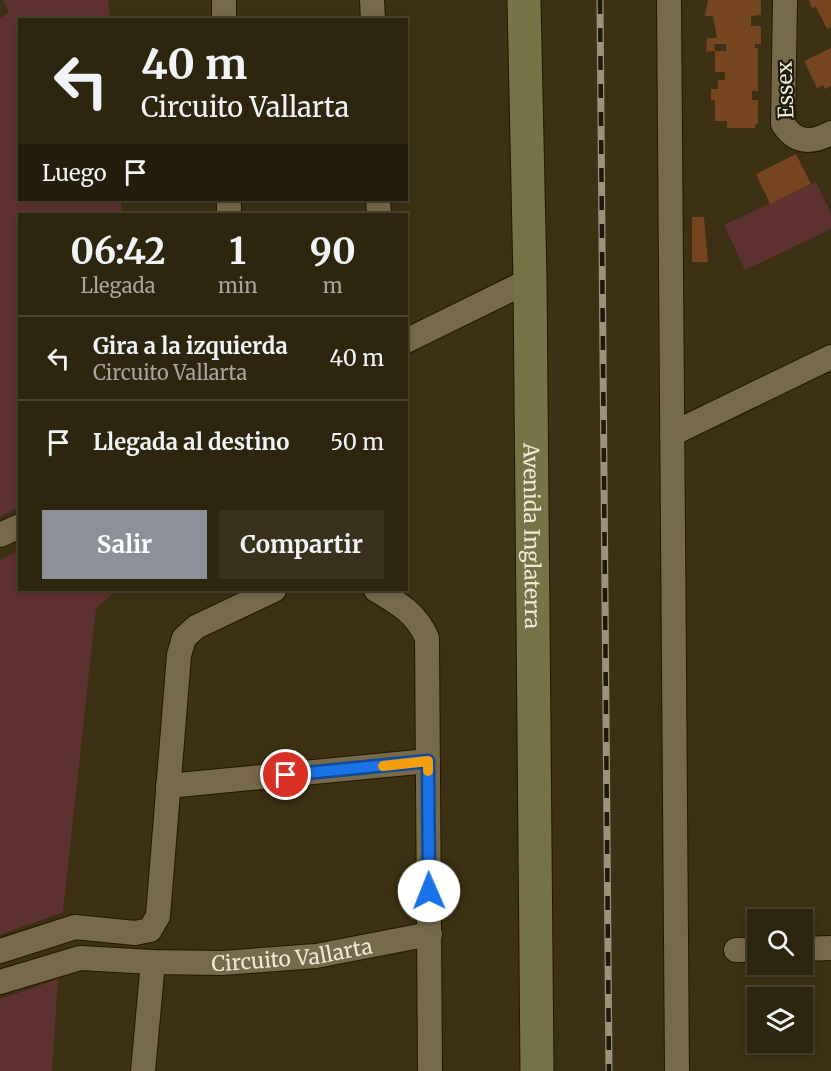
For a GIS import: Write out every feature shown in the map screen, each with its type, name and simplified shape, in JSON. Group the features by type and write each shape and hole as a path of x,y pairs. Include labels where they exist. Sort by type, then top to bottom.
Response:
{"street":[{"path":"224,0 224,18"},
{"path":"372,0 373,18"},
{"name":"Avenida Inglaterra","path":"524,0 530,280 537,1071"},
{"path":"669,0 677,1071"},
{"name":"Essex","path":"785,0 783,124 789,134 799,140 816,141 831,133"},
{"path":"408,340 530,280"},
{"path":"672,434 831,357"},
{"path":"0,535 18,527"},
{"path":"0,951 75,927 135,933 150,930 158,916 179,655 184,638 196,627 272,591"},
{"path":"378,591 409,610 420,622 427,638 430,1071"},
{"path":"168,786 428,761"},
{"name":"Circuito Vallarta","path":"0,982 80,958 222,963 316,956 430,934"},
{"path":"813,949 831,948"},
{"path":"143,1071 153,962"}],"shaded area":[{"path":"3,0 108,0 110,18 18,18 18,201 121,201 121,213 18,213 18,508 0,517 0,18 9,13"},
{"path":"816,182 831,214 831,229 745,270 724,225"},
{"path":"18,551 18,591 117,591 96,608 63,912 0,935 0,560"},
{"path":"58,979 52,1071 0,1071 0,999"}],"building":[{"path":"708,0 761,0 761,15 751,16 751,26 761,26 761,44 755,44 755,48 758,48 758,91 752,91 752,100 758,100 758,124 755,128 727,128 727,121 715,121 715,100 711,100 711,89 718,89 718,80 725,80 725,72 715,72 715,51 706,52 707,38 717,38 713,16 705,16","holes":["714,44 726,44 726,51 715,51"]},
{"path":"809,0 831,0 831,27 827,29 816,7 812,8"},
{"path":"831,48 831,86 825,89 823,85 817,88 804,61"},
{"path":"796,154 811,184 770,204 756,174"},
{"path":"692,217 704,217 708,262 692,262"}],"railway":[{"path":"600,0 609,1071"}],"slow traffic":[{"path":"383,766 428,761 428,771"}],"route":[{"path":"286,775 428,761 429,891"}]}
